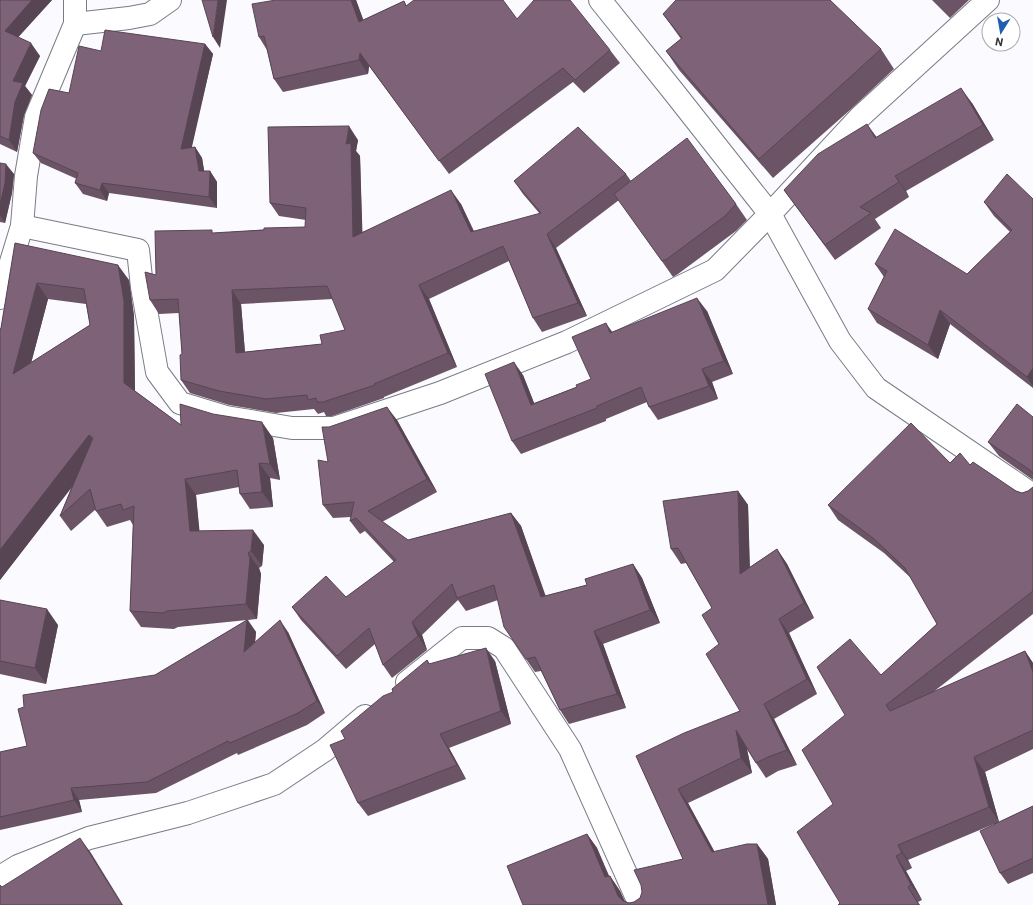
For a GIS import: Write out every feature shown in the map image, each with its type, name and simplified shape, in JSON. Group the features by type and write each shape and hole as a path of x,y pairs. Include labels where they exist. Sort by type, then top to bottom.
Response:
{"street":[{"path":"0,298 22,226 26,176 36,117 76,24 75,0"},
{"path":"76,24 150,14 170,0"},
{"path":"600,0 770,214 840,341 876,388 1033,495"},
{"path":"22,226 138,250 142,287 157,372 180,404 226,417 292,428 334,428 440,393 567,342 715,270 770,214 861,116 988,0"},
{"path":"0,877 18,866 89,838 188,813 274,784 326,750 384,700 462,638 488,638 504,648 570,748 640,905"}],"building":[{"path":"0,0 32,0 5,31 31,43 13,81 23,83 15,102 9,140 0,136"},
{"path":"202,0 218,0 213,37"},
{"path":"276,0 351,0 359,22 404,1 406,6 414,0 503,0 517,19 534,0 570,0 610,50 575,80 563,68 439,161 360,53 359,60 274,79 264,36 259,37 252,4"},
{"path":"676,0 830,0 881,49 759,159 666,51 682,38 663,14"},
{"path":"105,30 205,44 181,149 195,147 199,171 210,171 209,197 102,183 100,190 75,183 78,173 33,153 41,110 49,89 69,93 79,46 101,51"},
{"path":"961,88 983,125 895,176 899,182 860,207 871,213 825,245 784,190 818,154 867,124 875,138"},
{"path":"349,126 346,144 351,143 353,237 451,190 471,232 541,213 514,181 578,127 626,174 547,234 578,303 533,318 503,246 419,285 448,353 374,384 375,385 323,402 317,402 316,398 308,400 307,395 266,399 219,391 181,380 180,355 182,354 178,299 150,300 145,272 156,275 155,231 212,230 212,233 264,230 264,228 305,227 306,208 270,203 268,127","holes":["327,286 345,330 320,335 322,344 236,353 232,290"]},
{"path":"687,138 736,204 725,216 667,259 662,261 614,194"},
{"path":"0,163 6,164 5,183 0,205"},
{"path":"1007,174 1033,199 1033,368 1027,377 940,310 928,345 868,309 887,271 875,264 895,229 967,274 1012,230 984,202"},
{"path":"15,243 118,265 124,301 124,383 181,425 180,404 213,414 262,422 270,464 259,463 262,492 240,494 237,470 185,479 190,531 253,530 251,551 248,553 250,558 246,604 167,611 163,613 130,611 134,506 123,510 121,504 96,511 90,489 60,516 93,438 89,435 0,550 1,328","holes":["37,283 84,289 90,325 13,374"]},
{"path":"697,298 724,361 702,369 709,386 649,407 641,387 597,406 597,408 512,441 485,374 514,362 531,405 577,387 576,385 591,379 572,337 606,323 610,333"},
{"path":"1017,404 1033,417 1033,474 1030,470 988,442"},
{"path":"387,407 427,479 368,511 408,540 511,513 541,597 587,585 585,579 633,564 650,610 594,631 617,694 560,710 535,657 526,659 504,627 494,585 457,598 452,584 412,622 418,636 383,665 369,628 337,656 292,607 326,576 346,597 396,560 356,518 350,521 354,502 323,505 318,460 328,462 322,427 329,427"},
{"path":"911,423 950,463 960,453 970,465 973,462 1016,491 1022,493 1033,487 1033,591 886,705 890,711 1025,651 1033,672 1033,730 974,757 989,807 898,845 902,853 896,856 911,885 908,887 919,905 838,905 840,903 797,832 833,804 802,750 845,715 817,667 850,639 881,675 937,624 905,568 873,538 828,505"},
{"path":"738,491 740,574 777,549 804,603 779,619 807,679 764,704 787,750 756,763 736,730 741,758 678,789 712,852 747,844 757,844 768,905 523,905 507,866 587,834 605,877 610,876 618,896 623,901 629,903 640,898 642,892 641,885 634,870 683,859 636,756 684,733 740,711 706,654 719,644 702,615 712,608 678,548 671,549 663,501"},
{"path":"0,600 47,609 35,668 0,661"},
{"path":"247,620 244,652 280,620 317,701 298,713 230,743 228,741 147,782 71,788 74,800 0,817 0,752 27,746 18,709 24,707 23,695 155,675"},
{"path":"486,648 501,711 440,734 457,765 358,803 330,745 345,739 341,731 383,696 393,692 392,689 427,660 429,664"},
{"path":"1033,806 1033,858 1000,873 980,831"},
{"path":"80,838 122,905 0,905 0,885 2,887"}]}
